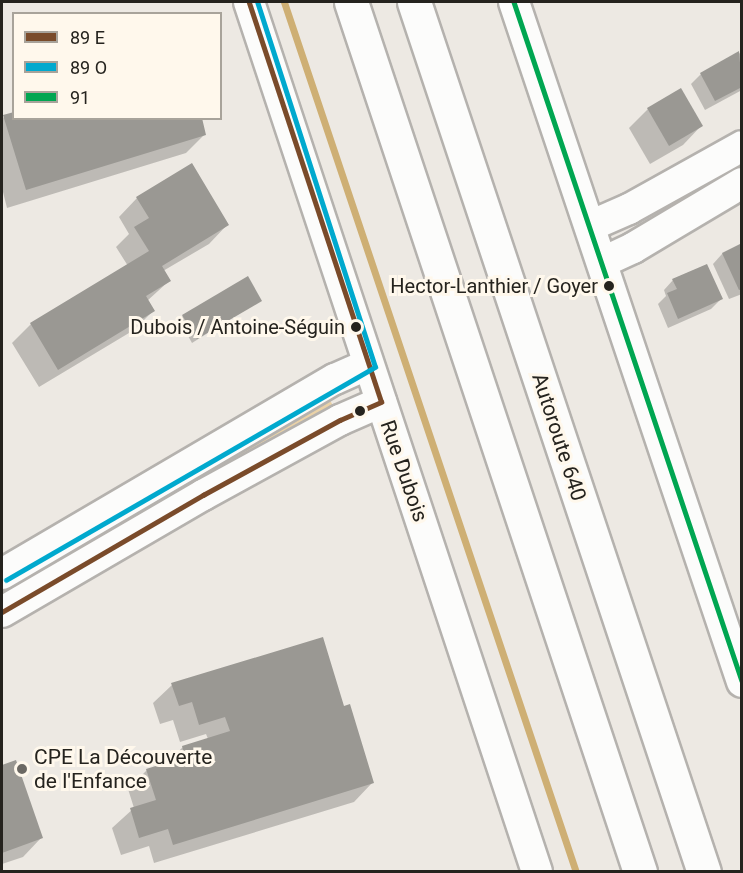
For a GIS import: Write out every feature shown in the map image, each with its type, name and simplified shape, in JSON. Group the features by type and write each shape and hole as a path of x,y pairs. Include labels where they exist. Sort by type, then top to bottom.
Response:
{"highway":[{"path":"351,2 640,872"},
{"name":"Autoroute 640","path":"414,2 704,872"}],"street":[{"name":"Rue Dubois","path":"249,2 537,872"},
{"path":"514,2 603,262 741,682"},
{"path":"590,226 629,208 741,146"},
{"path":"603,262 633,248 741,183"},
{"path":"2,574 335,379 368,364"},
{"path":"2,612 340,420 381,402"},
{"path":"92,523 105,552"}],"shaded area":[{"path":"328,397 335,409 134,524 128,513"},
{"path":"67,548 73,560 2,601 2,585"}],"building":[{"path":"739,51 742,87 715,101 700,73"},
{"path":"681,88 703,126 669,146 647,108"},
{"path":"12,113 12,120 202,120 206,135 26,190 3,115"},
{"path":"192,163 229,225 162,266 171,281 146,296 155,311 58,370 30,323 149,251 134,227 149,218 136,197"},
{"path":"742,243 742,289 739,290 722,253"},
{"path":"707,264 723,299 678,319 667,293 677,289 672,279"},
{"path":"248,276 262,301 197,339 182,315"},
{"path":"323,637 344,706 350,704 374,783 173,845 168,829 139,838 130,808 156,800 146,769 185,757 182,746 230,731 225,717 199,725 192,702 179,706 171,683"},
{"path":"16,760 43,838 2,853 2,765"}],"waterway":[{"path":"284,2 576,872"}],"transit line":[{"path":"2,612 203,495 340,420 381,402 249,2"},
{"path":"6,580 375,367 257,2"},
{"name":"91","path":"514,2 742,681"}],"place":[{"name":"Hector-Lanthier / Goyer","path":"609,286"},
{"name":"Dubois / Antoine-Séguin","path":"356,327"},
{"name":"CPE La Découverte de l'Enfance","path":"22,769"}]}
